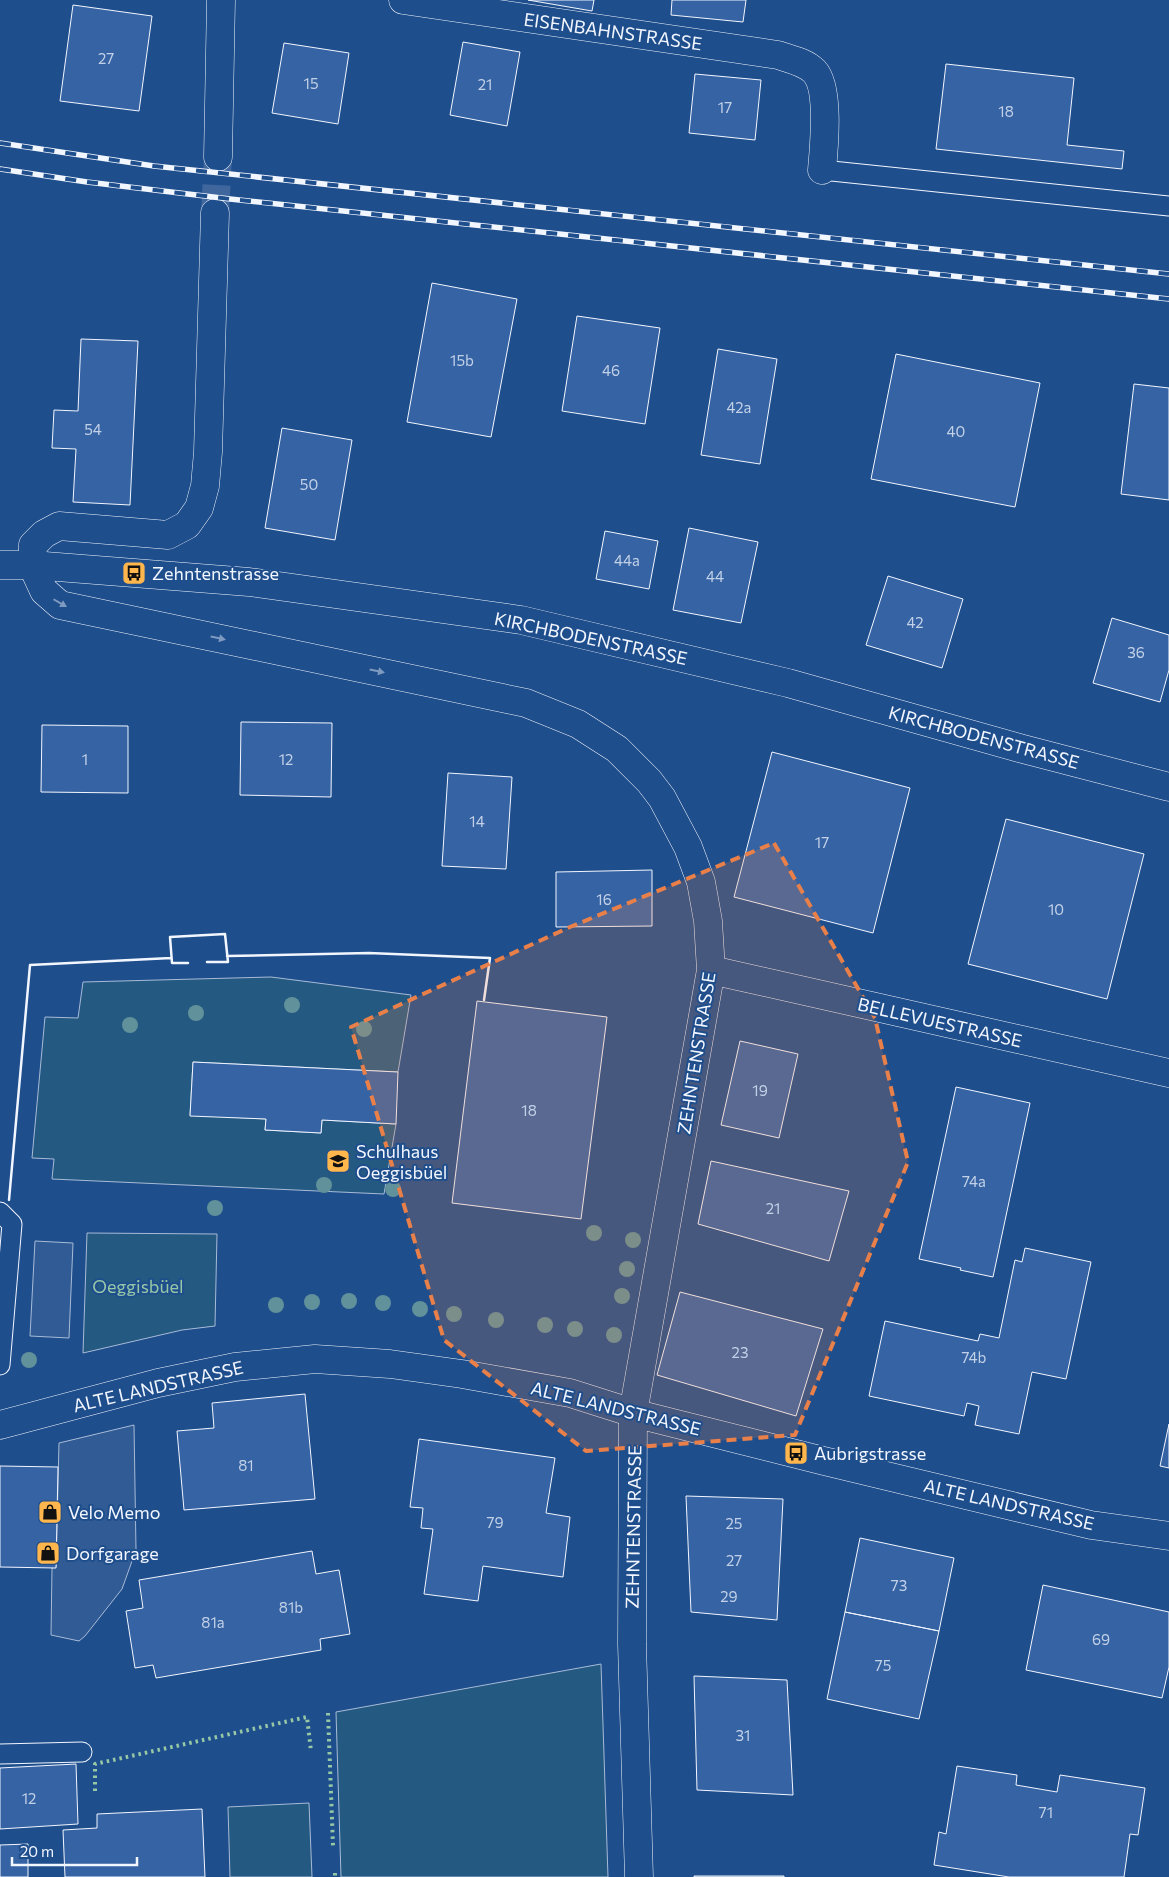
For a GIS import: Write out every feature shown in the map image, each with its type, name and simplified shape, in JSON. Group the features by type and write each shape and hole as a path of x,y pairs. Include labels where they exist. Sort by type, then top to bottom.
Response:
{"street":[{"path":"218,157 222,0"},
{"name":"EISENBAHNSTRASSE","path":"403,0 778,55 807,65 818,76 822,86 824,134 822,170"},
{"path":"32,565 34,545 44,534 59,526 168,535 187,524 199,508 205,486 208,452 215,213"},
{"name":"KIRCHBODENSTRASSE","path":"0,565 32,565 249,582 521,620 788,683 1023,749 1169,787"},
{"name":"ZEHNTENSTRASSE","path":"32,565 44,591 60,605 526,703 578,724 617,749 649,781 662,798 688,847 701,882 708,921 711,970 633,1412 632,1644 639,1877"},
{"name":"BELLEVUESTRASSE","path":"711,970 1169,1073"},
{"name":"ALTE LANDSTRASSE","path":"0,1425 158,1383 235,1367 315,1360 390,1364 462,1374 570,1393 633,1412 824,1461 1091,1525 1169,1536"}],"lane":[{"path":"822,170 1169,206"},
{"path":"0,1212 12,1224 0,1365"},
{"path":"0,1754 82,1752"}],"highlighted area":[{"path":"774,843 875,1018 908,1162 795,1435 586,1451 444,1340 351,1027 570,927"}],"green space":[{"path":"271,977 411,995 398,1072 193,1062 190,1115 266,1119 265,1130 321,1133 322,1120 396,1124 384,1194 52,1179 54,1159 32,1158 45,1017 78,1018 83,982"},
{"name":"Oeggisbüel","path":"87,1233 217,1234 215,1326 182,1330 83,1353"},
{"path":"601,1664 608,1877 341,1877 336,1712"},
{"path":"309,1803 312,1877 230,1877 228,1807"}],"shaded area":[{"path":"35,1241 73,1243 69,1338 30,1336"},
{"path":"134,1425 136,1550 122,1589 79,1641 51,1635 52,1568 56,1567 59,1443"}],"building":[{"path":"528,0 594,0 592,11"},
{"path":"672,0 746,0 743,22 671,15"},
{"path":"73,5 152,16 139,111 60,101"},
{"path":"463,42 520,52 507,126 450,115"},
{"path":"284,43 349,53 338,124 272,113"},
{"path":"946,64 1074,78 1067,145 1124,151 1122,169 936,149"},
{"path":"695,74 761,80 755,140 689,133"},
{"path":"432,283 517,299 491,437 407,422"},
{"path":"577,316 660,328 645,424 562,411"},
{"path":"81,339 138,341 130,505 73,502 76,449 52,448 54,410 78,411"},
{"path":"718,349 777,359 760,464 701,455"},
{"path":"896,354 1040,383 1015,507 871,479"},
{"path":"1134,384 1169,388 1169,500 1121,494"},
{"path":"282,428 352,440 335,540 265,528"},
{"path":"689,528 758,542 741,623 673,610"},
{"path":"605,531 658,541 649,589 596,579"},
{"path":"888,576 963,599 942,668 866,645"},
{"path":"1112,618 1169,635 1169,670 1160,702 1093,683"},
{"path":"241,722 332,723 331,797 240,795"},
{"path":"42,725 128,726 128,793 41,792"},
{"path":"772,752 910,788 873,933 734,897"},
{"path":"448,773 512,777 506,869 442,866"},
{"path":"1006,819 1144,854 1107,999 968,964"},
{"path":"652,870 652,926 556,927 556,872"},
{"name":"Schulhaus Oeggisbüel","path":"477,1001 607,1017 581,1219 452,1203"},
{"path":"740,1041 798,1054 779,1138 721,1125"},
{"path":"193,1062 398,1072 396,1124 322,1120 321,1133 265,1130 266,1119 190,1116"},
{"path":"956,1087 1030,1103 993,1277 919,1259"},
{"path":"711,1161 849,1191 829,1261 698,1224"},
{"path":"1025,1248 1091,1262 1066,1379 1032,1372 1019,1434 975,1425 979,1406 967,1403 964,1416 869,1396 885,1321 978,1341 980,1334 999,1338 1015,1260 1022,1262"},
{"path":"680,1292 823,1329 796,1416 657,1375"},
{"path":"305,1394 315,1499 184,1510 177,1431 214,1428 212,1403"},
{"path":"1169,1424 1169,1468 1160,1466"},
{"path":"419,1439 555,1458 546,1513 570,1517 563,1577 483,1566 478,1601 424,1594 433,1529 421,1528 423,1508 410,1507"},
{"path":"0,1466 58,1467 56,1568 0,1567"},
{"path":"686,1496 783,1499 777,1620 691,1612"},
{"path":"860,1538 954,1558 939,1631 845,1612"},
{"path":"312,1551 316,1574 339,1570 350,1634 320,1639 321,1650 156,1678 153,1665 135,1668 126,1611 143,1608 139,1580"},
{"path":"1043,1585 1169,1612 1169,1667 1162,1698 1026,1670"},
{"path":"845,1612 939,1631 919,1719 827,1699"},
{"path":"694,1676 787,1680 793,1795 697,1790"},
{"path":"76,1764 78,1824 0,1829 0,1768"},
{"path":"957,1766 1017,1775 1016,1785 1057,1792 1060,1775 1145,1788 1138,1835 1130,1834 1124,1877 1009,1877 934,1865 939,1832 946,1834"},
{"path":"202,1809 205,1877 65,1877 63,1830 97,1828 97,1814"},
{"path":"28,1844 28,1877 0,1877 0,1845"},
{"path":"784,1876 784,1877 694,1877"}],"tunnel":[{"path":"215,213 218,157"}],"railway":[{"path":"0,143 154,166 1169,274"},
{"path":"0,169 87,182 230,199 1169,299"}],"hedge":[{"path":"328,1713 333,1846"},
{"path":"95,1791 95,1764 307,1717 311,1751"}],"wall":[{"path":"188,963 172,963 170,937 225,934 228,962 207,962"},
{"path":"227,956 369,953 490,958 484,1000"},
{"path":"9,1200 30,965 171,958"}],"place":[{"name":"Zehntenstrasse","path":"134,573"},
{"name":"Schulhaus Oeggisbüel","path":"338,1161"},
{"name":"Aubrigstrasse","path":"796,1453"},
{"name":"Velo Memo","path":"50,1512"},
{"name":"Dorfgarage","path":"48,1553"}]}
